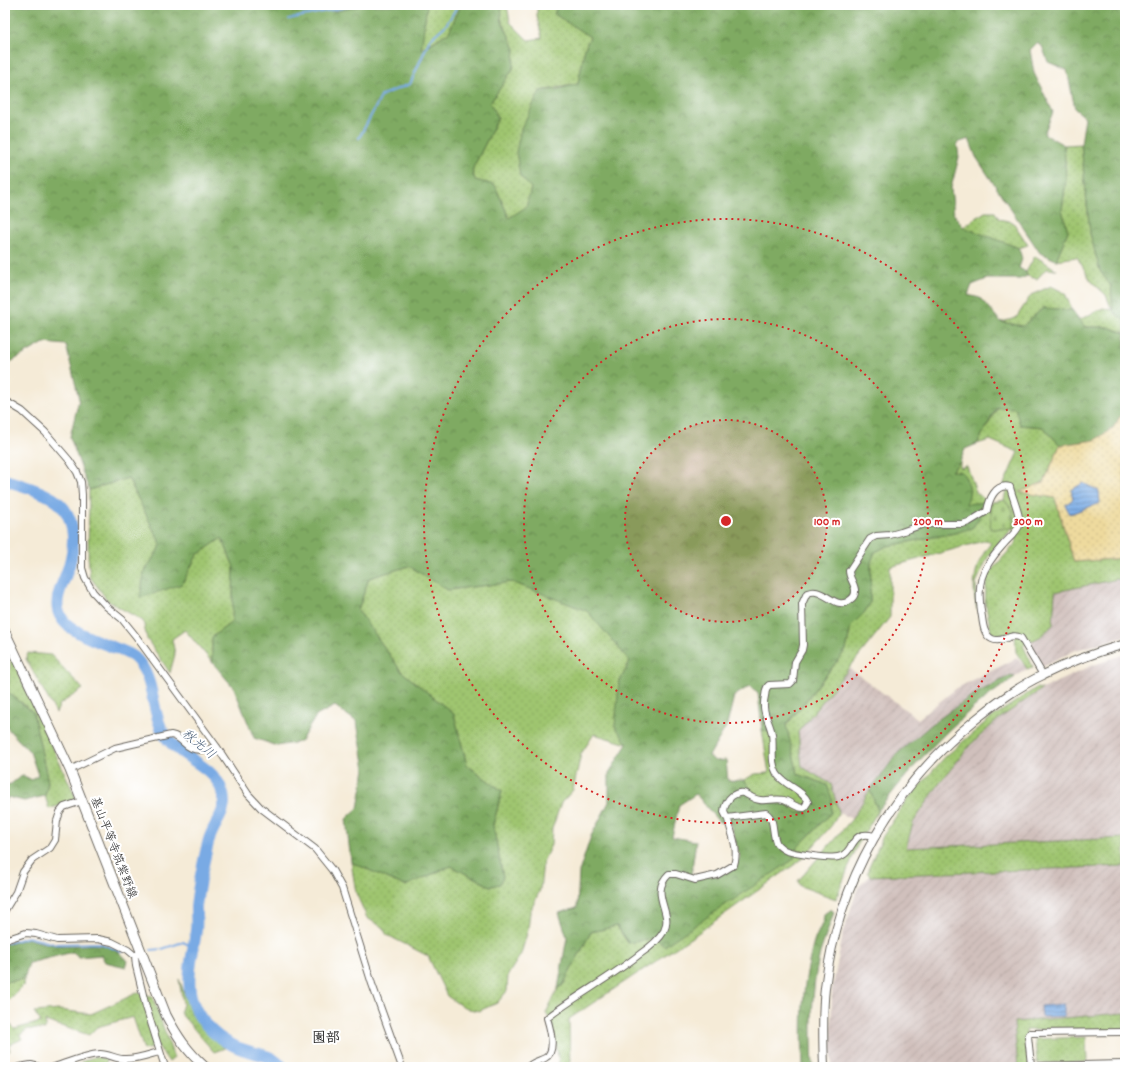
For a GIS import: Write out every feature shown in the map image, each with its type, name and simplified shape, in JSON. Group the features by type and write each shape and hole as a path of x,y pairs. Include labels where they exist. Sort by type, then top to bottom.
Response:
{"main road":[{"name":"基山平等寺筑紫野線","path":"5,632 70,770 138,954 178,1038 194,1057 205,1067"}],"street":[{"path":"5,401 22,412 45,432 69,460 77,472 81,482 82,494 82,568 85,578 93,592 107,607 122,619 217,747 248,794 261,808 279,823 315,849 332,870 342,888 372,984 402,1067"},
{"path":"528,1067 545,1058 550,1051 551,1033 547,1018 627,964 658,939 664,932 667,924 666,913 661,897 662,885 664,879 669,874 676,874 696,880 717,875 734,865 736,857 727,818 724,812 730,797 741,792 746,793 752,798 760,800 784,800 800,808 804,808 808,802 801,793 784,782 777,774 774,765 772,734 764,711 763,703 766,687 769,685 790,684 793,681 795,662 802,650 803,645 802,604 807,593 816,592 844,604 850,601 855,592 849,577 849,572 870,539 876,536 890,535 924,524 962,524 969,522 987,511 991,497 994,493 1005,486 1010,487 1019,514 1019,526 994,554 985,568 979,586 981,615 985,631 992,639 1000,640 1014,636 1022,638 1042,675"},
{"path":"824,1067 823,1017 829,961 835,933 853,881 874,836 902,794 925,766 956,736 989,708 1025,684 1042,675 1095,653 1125,644"},
{"path":"70,770 115,748 171,735 177,736 195,750 205,750 217,747"},
{"path":"5,910 16,892 23,872 32,860 50,848 55,840 57,821 60,812 64,807 82,801"},
{"path":"727,818 766,813 770,816 773,835 778,845 786,851 825,857 834,858 841,856 846,852 856,838 861,835 867,834 874,836"},
{"path":"6,938 26,933 36,934 57,940 98,939 112,942 138,954 136,966 141,989 164,1067"},
{"path":"1125,1032 1030,1033 1028,1036 1031,1065 1036,1067 1118,1066 1125,1064"},
{"path":"54,1067 100,1054 106,1054 121,1059 128,1059 159,1052"},
{"path":"19,1067 31,1065 39,1067"}],"shaded area":[{"path":"1118,579 1125,582 1125,636 1076,650 1042,666 1029,642 1040,637 1053,625 1055,592"},
{"path":"1125,654 1125,838 905,848 913,823 938,784 970,745 1000,718 1042,689 1091,666"},
{"path":"1017,658 1027,669 1015,677 1011,675 971,696 932,724 898,753 870,790 852,819 839,813 831,784 802,767 798,732 849,668 918,719 957,688"},
{"path":"1125,866 1125,1013 1014,1022 1018,1067 832,1067 832,990 843,934 858,887 870,876"}],"green space":[{"path":"5,5 306,5 310,10 337,11 359,5 427,5 421,50 449,32 461,5 502,5 501,19 515,49 513,69 490,103 498,118 472,170 475,180 495,185 509,218 526,207 531,188 520,176 516,152 521,129 540,91 558,89 578,84 585,48 590,37 554,14 558,5 1125,5 1125,321 1113,311 1111,286 1100,271 1090,233 1081,144 1085,117 1075,109 1067,70 1048,62 1042,46 1037,43 1030,50 1034,73 1053,112 1044,134 1064,145 1066,180 1062,210 1068,231 1056,260 1040,253 976,157 969,139 957,143 959,157 951,188 954,214 963,227 1019,248 1022,259 1019,268 1026,272 1027,276 1020,279 987,279 972,285 968,295 980,298 1001,322 1023,326 1043,308 1072,310 1085,327 1108,327 1125,333 1125,408 1113,428 1095,440 1060,445 1043,427 1020,425 1015,408 997,407 977,444 965,449 960,462 951,471 962,472 967,481 969,495 966,504 987,502 984,512 972,528 955,533 887,546 875,552 871,562 870,603 864,613 851,626 846,650 786,725 798,774 827,785 832,799 831,813 795,850 794,859 664,946 655,938 628,943 617,926 591,932 563,985 558,988 567,937 559,913 577,908 579,872 591,836 609,802 609,773 627,744 615,726 619,683 630,661 587,611 512,582 448,590 409,566 369,578 358,610 401,671 454,714 467,765 502,791 493,825 503,877 500,884 490,886 451,866 405,886 351,862 346,819 358,808 365,769 357,722 335,706 316,716 300,742 277,746 254,738 234,688 212,662 212,637 232,622 234,567 222,538 197,555 182,584 140,598 144,573 161,545 128,478 89,490 70,437 79,399 66,345 44,343 5,365","holes":["750,686 758,693 762,730 772,732 775,757 781,775 788,783 806,793 812,800 807,811 798,813 785,803 762,802 744,780 728,781 726,760 715,761 709,756 727,725 734,696","696,794 719,822 730,822 740,857 736,866 718,876 691,875 696,841 672,837 679,805"]},
{"path":"306,5 359,6 337,11 310,10"},
{"path":"427,5 461,5 449,32 420,50"},
{"path":"502,5 507,5 510,22 528,40 542,38 537,17 537,5 558,5 555,14 590,37 585,48 578,84 540,91 520,176 531,187 527,207 509,218 495,186 475,180 472,170 498,118 490,103 513,69 515,49 501,19"},
{"path":"1081,144 1090,233 1100,271 1111,286 1113,311 1125,321 1125,333 1108,327 1085,327 1079,320 1103,308 1112,310 1106,295 1091,281 1077,257 1056,260 1068,231 1062,210 1066,180 1064,145"},
{"path":"985,212 995,212 999,219 1013,222 1028,245 1019,248 963,227"},
{"path":"1035,256 1057,270 1046,269 1037,279 1027,276 1026,272"},
{"path":"1051,286 1065,293 1072,310 1043,308 1023,326 1001,322 1016,318 1031,295"},
{"path":"979,356 1016,408 1020,425 1043,427 1060,445 1044,482 1020,492 1055,498 1074,562 1125,558 1125,582 1118,579 1055,592 1053,625 1040,637 1023,645 1033,667 1027,669 1016,652 1015,633 997,635 991,632 985,602 987,575 1016,543 1013,528 989,555 976,583 977,610 974,592 975,575 985,551 991,543 987,540 890,567 890,617 798,732 802,767 831,784 839,813 832,825 801,860 695,935 569,1019 570,1067 560,1067 552,1024 546,1013 558,988 563,985 591,932 617,926 628,943 655,938 664,946 795,850 831,813 827,785 798,774 786,726 846,650 851,626 864,613 870,603 871,562 875,552 887,546 955,533 986,502 965,505 951,472 960,462 960,468 967,466 976,492 987,502 1013,511 1004,500 1006,490 1004,484 1018,452 990,440 977,444 998,407"},
{"path":"128,478 161,545 144,573 182,584 197,555 222,538 234,567 232,622 212,637 212,662 185,630 172,639 175,654 170,673 147,639 143,621 108,601 90,577 88,556 89,490"},
{"path":"1004,500 1013,511 1013,528 990,529 992,502"},
{"path":"409,566 448,590 512,582 587,610 630,661 619,683 627,744 594,734 581,754 573,790 561,803 552,829 551,845 543,862 540,890 530,912 528,930 521,954 508,975 507,991 497,1003 479,1011 464,1008 447,996 428,956 387,935 382,927 367,918 356,893 351,862 405,886 451,866 490,886 503,877 493,825 502,791 467,765 454,714 401,671 358,610 369,578"},
{"path":"28,653 51,655 83,689 60,704 56,713 26,659"},
{"path":"11,657 77,800 49,809 45,796 48,782 33,712 8,692"},
{"path":"1011,675 1015,677 973,708 935,744 911,770 878,811 870,790 898,753 932,724 971,696"},
{"path":"1036,688 1042,689 1000,718 970,745 939,784 913,823 906,848 1125,838 1125,866 870,876 867,872 883,836 906,801 945,757 988,720"},
{"path":"5,690 33,712 48,782 45,796 24,801 8,797 5,804 5,785 11,784 22,775 32,780 38,775 30,752 5,726"},
{"path":"762,730 772,732 785,780 808,793 812,800 807,811 798,813 785,803 762,802 744,780 755,774 769,773"},
{"path":"870,790 878,811 857,846 836,899 800,886 798,881 852,819"},
{"path":"831,909 834,912 820,953 813,995 813,1067 803,1067 803,1007 807,972 814,942 823,921 824,914"},
{"path":"27,938 55,945 94,945 112,948 128,961 126,967 105,962 101,955 79,957 73,952 29,963 24,979 5,982 5,941 9,944"},
{"path":"24,979 24,985 5,1004 5,982"},
{"path":"179,979 191,1013 208,1034 225,1048 214,1052 180,1013 183,1004"},
{"path":"139,992 153,997 174,1058 169,1062 158,1046 144,1050 133,1017 97,1027 89,1035 45,1021 45,1030 28,1029 20,1035 22,1039 9,1045 10,1051 5,1053 5,1019 15,1029 41,1022 34,1012 59,1010 91,1014"},
{"path":"1125,1013 1125,1030 1026,1030 1030,1067 1018,1067 1014,1022"},
{"path":"1086,1037 1087,1062 1037,1063 1035,1039"},
{"path":"96,1056 107,1059 105,1067 82,1067 81,1062"}],"sand":[{"path":"1125,408 1125,558 1074,562 1055,498 1019,492 1044,482 1060,445 1095,440 1113,428"}],"water":[{"path":"1083,483 1099,491 1100,503 1070,514 1065,505 1073,499 1071,490"},
{"path":"1064,1004 1064,1016 1041,1017 1040,1006"}],"waterway":[{"path":"289,19 355,5"},
{"path":"359,138 382,95 410,84 430,39 446,25 458,5"},
{"name":"秋光川","path":"5,480 47,495 61,505 67,513 71,523 73,545 69,567 57,602 59,612 65,623 79,633 126,652 134,657 146,674 156,715 164,734 177,748 209,772 220,786 223,795 223,810 210,835 197,899 196,927 189,983 191,995 194,1007 201,1019 219,1037 236,1047 265,1055 283,1067"},
{"path":"7,943 28,937 55,944 100,943 123,952"},
{"path":"151,950 162,949 183,942 193,947"}],"district":[{"name":"園部","path":"326,1039"}]}
